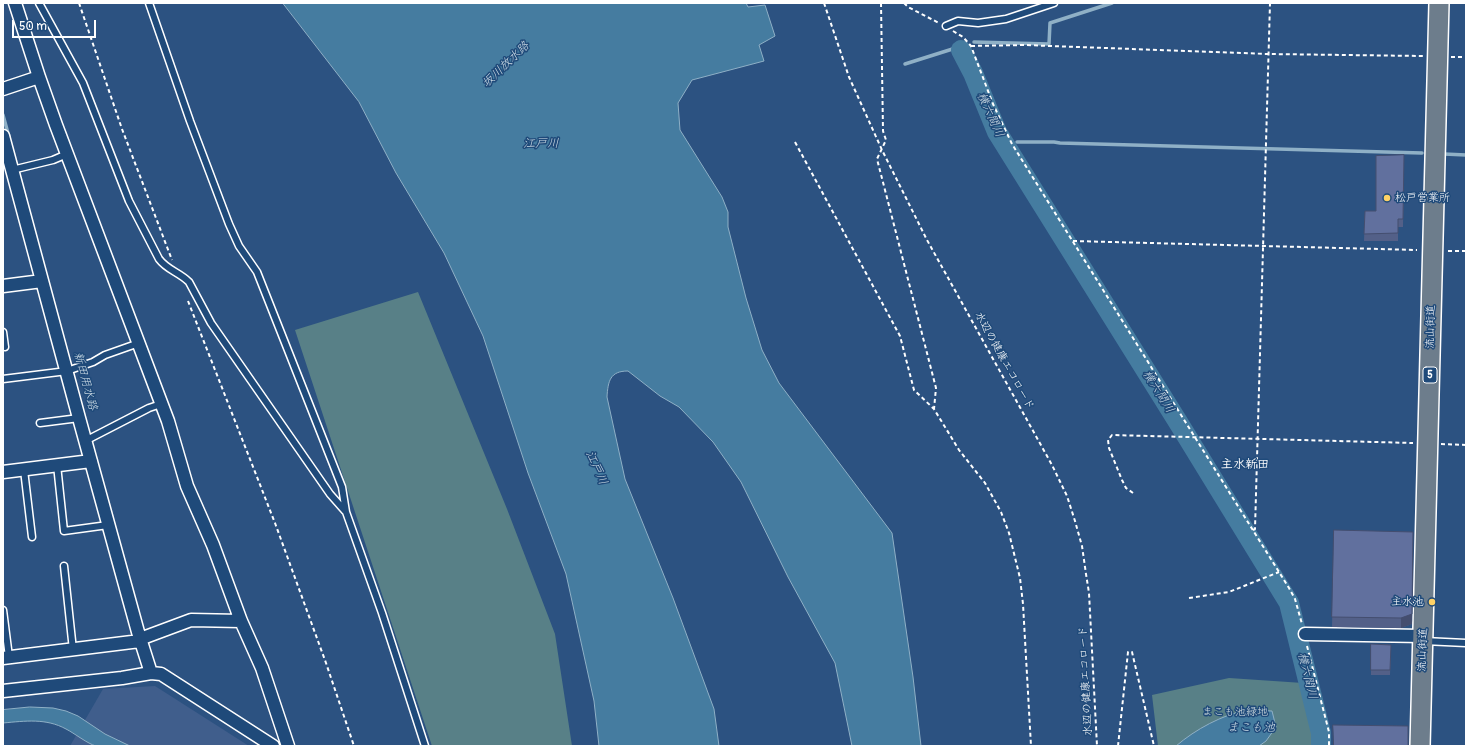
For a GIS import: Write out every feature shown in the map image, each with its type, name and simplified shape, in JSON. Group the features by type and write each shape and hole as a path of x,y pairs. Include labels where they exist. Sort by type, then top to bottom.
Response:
{"main road":[{"name":"流山街道","path":"1420,746 1439,3"}],"street":[{"path":"15,3 39,78 173,436 187,486 213,545 240,621 262,668 285,745"},
{"path":"3,89 39,78"},
{"path":"3,136 108,525 140,640 151,673"},
{"path":"3,286 42,281"},
{"path":"3,472 91,461"},
{"path":"6,658 140,640 191,620 240,621"},
{"path":"1305,634 1423,639"},
{"path":"3,691 122,678 151,673 161,674 272,746"}],"lane":[{"path":"39,3 83,82 129,201 144,232 164,266 184,277 189,282 211,323 227,347 330,494 346,512"},
{"path":"148,3 229,224 239,246 257,272 342,487 346,512 382,614 425,746"},
{"path":"946,26 958,21 978,23 1006,19 1054,3"},
{"path":"12,170 53,160 67,154"},
{"path":"3,332 5,347"},
{"path":"3,379 67,371 93,362 105,354 139,343"},
{"path":"85,441 149,408 161,404"},
{"path":"40,423 79,418"},
{"path":"57,465 64,531 108,525"},
{"path":"24,470 32,537"},
{"path":"64,566 73,650"},
{"path":"3,610 6,658"},
{"path":"1423,639 1466,643"}],"path":[{"path":"79,3 122,129 176,273"},
{"name":"水辺の健康エコロード","path":"824,3 849,77 882,150 927,240 1052,465 1067,496 1082,546 1089,593 1097,746"},
{"path":"881,3 883,131 886,140 878,159 936,388 934,409"},
{"path":"904,3 908,7 946,26 963,37 970,46 1001,124 1012,144 1295,599 1329,732 1329,746"},
{"path":"1253,530 1255,528 1258,439 1270,3"},
{"path":"970,46 1024,45 1268,54 1437,56"},
{"path":"796,142 900,336 914,390 934,409 959,450 985,483 1001,512 1009,533 1020,578 1023,604 1031,746"},
{"path":"1073,241 1466,251"},
{"path":"186,297 280,538 326,663 354,746"},
{"path":"1133,493 1126,488 1109,448 1108,440 1112,435 1466,445"},
{"path":"1189,598 1229,592 1279,572"},
{"path":"1118,746 1128,652 1132,652 1154,746"}],"shaded area":[{"path":"155,686 249,746 70,746 103,689"}],"green space":[{"path":"418,292 507,509 555,634 572,746 432,746 295,330"},
{"name":"まこも池緑地","path":"1229,678 1303,683 1316,721 1318,746 1158,746 1152,695"}],"water":[{"name":"江戸川","path":"283,3 746,3 748,7 765,5 775,36 759,45 764,61 692,80 678,103 680,130 722,197 728,212 728,227 746,298 762,350 779,383 892,533 913,677 921,746 852,746 835,663 788,577 741,482 713,442 679,407 660,396 628,371 622,371 611,378 608,386 607,397 625,479 673,598 714,709 719,746 599,746 594,701 566,574 528,473 483,336 444,253 396,173 359,102"},
{"path":"30,707 53,708 66,711 78,716 105,734 130,746 96,746 66,729 51,723 35,721 3,723 3,710"},
{"name":"まこも池","path":"1247,710 1272,711 1276,727 1266,741 1259,746 1176,746 1192,734 1219,719"}],"building":[{"path":"1404,155 1403,219 1398,219 1398,233 1364,234 1365,211 1376,211 1376,156"},
{"path":"1334,530 1413,532 1412,614 1401,618 1332,617"},
{"path":"1371,644 1391,645 1390,670 1371,670"},
{"path":"1333,725 1408,726 1408,746 1334,746"}],"waterway":[{"path":"974,42 1049,44 1050,23 1112,3"},
{"path":"905,64 962,46"},
{"name":"横六間川","path":"961,50 973,73 997,132 1289,603 1321,733 1321,746"},
{"name":"新田用水路","path":"3,115 9,137"},
{"path":"1017,142 1422,153"},
{"path":"1444,154 1466,155"}],"place":[{"name":"松戸営業所","path":"1387,198"},
{"name":"主水池","path":"1432,602"}],"district":[{"name":"主水新田","path":"1245,465"}],"water label":[{"name":"坂川放水路","path":"506,65"}]}
